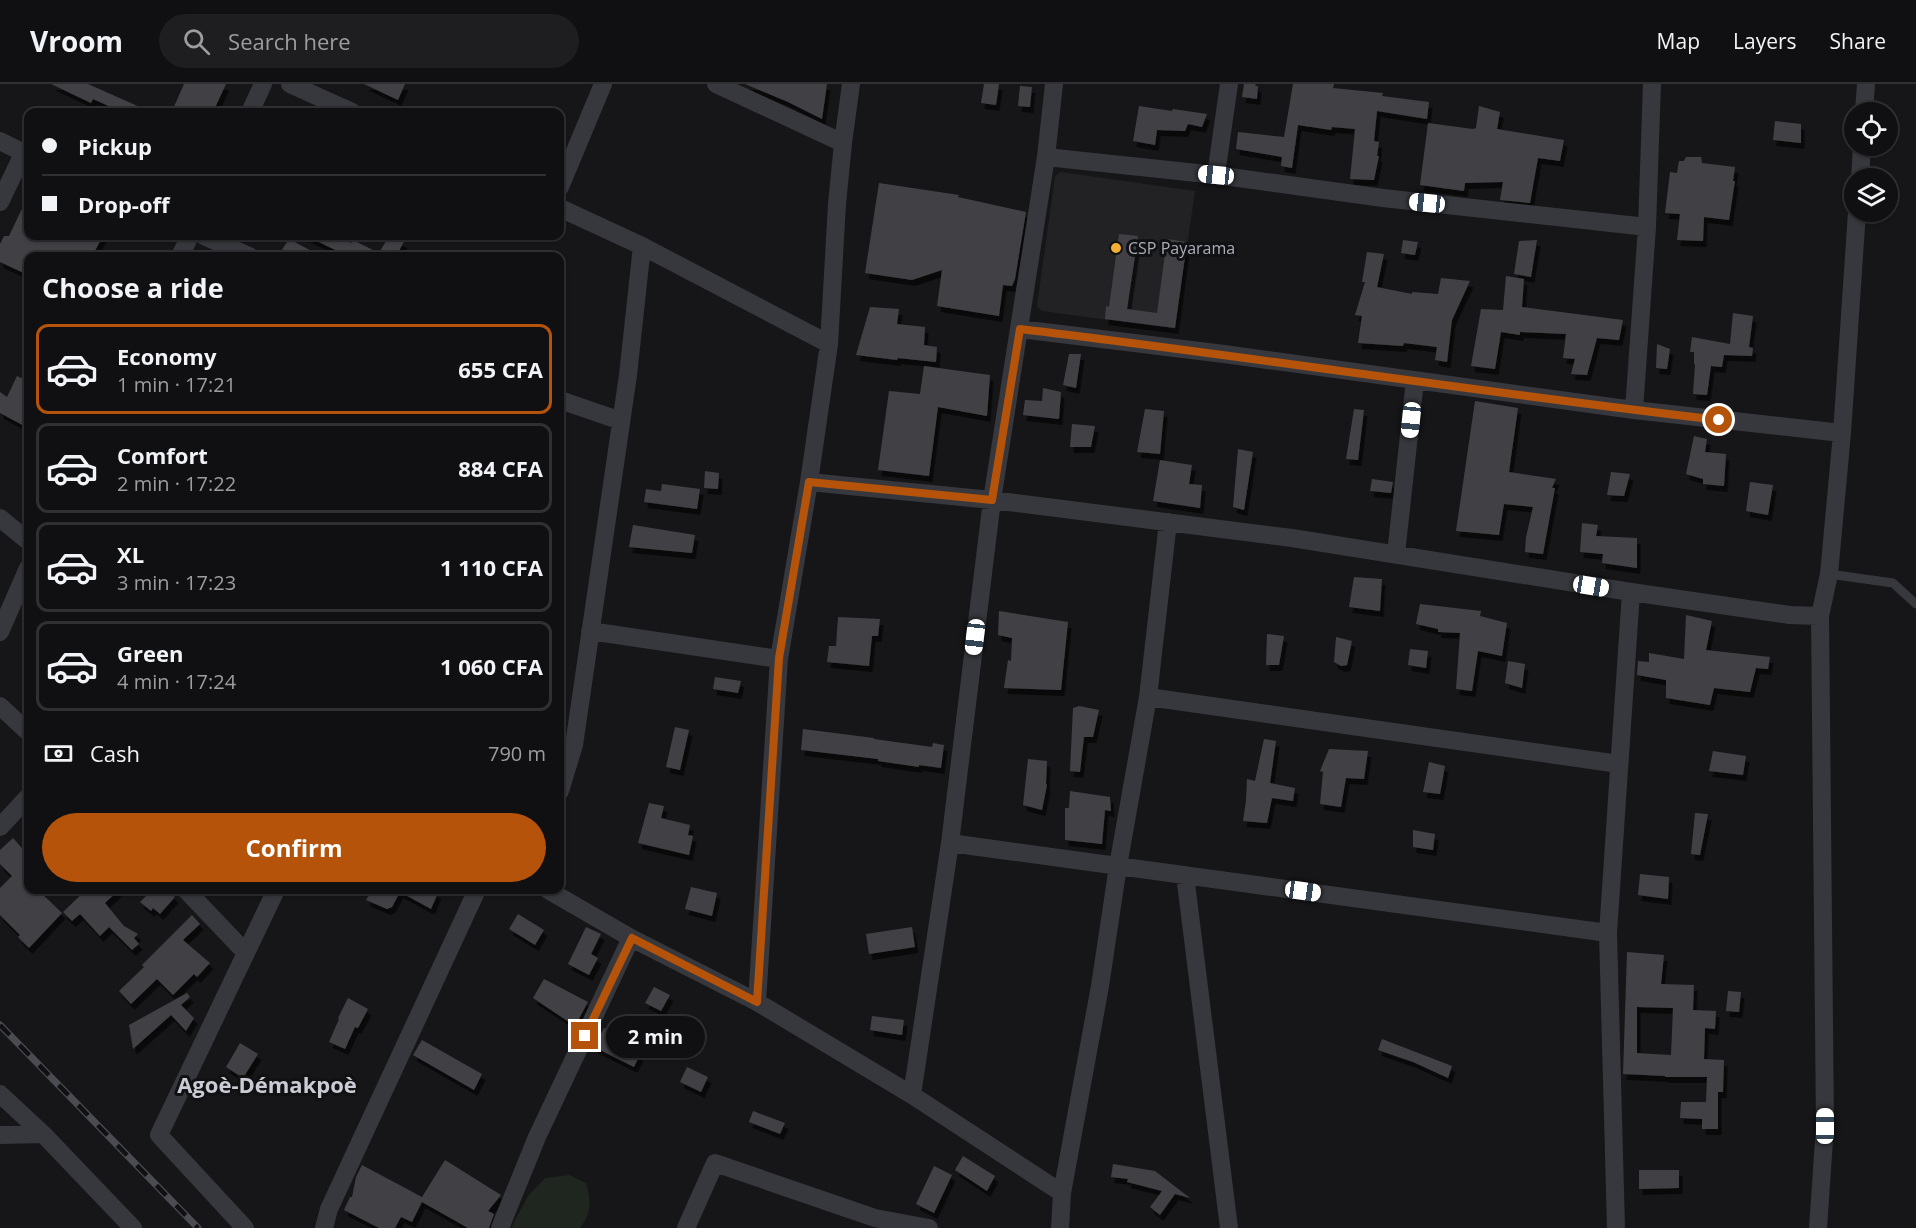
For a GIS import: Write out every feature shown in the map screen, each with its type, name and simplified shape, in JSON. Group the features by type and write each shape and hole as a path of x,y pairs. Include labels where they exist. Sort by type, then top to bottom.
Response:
{"street":[{"path":"251,108 263,84"},
{"path":"290,84 343,108"},
{"path":"564,177 603,84"},
{"path":"716,84 843,143"},
{"path":"757,1002 779,658 809,482 829,344 837,204 851,84"},
{"path":"912,1095 950,843 992,500 1046,157 1053,84"},
{"path":"1216,175 1229,84"},
{"path":"1634,410 1647,227 1652,84"},
{"path":"1865,102 1866,84"},
{"path":"0,141 24,153"},
{"path":"1046,157 1647,227"},
{"path":"0,202 24,158"},
{"path":"564,210 642,246 829,344"},
{"path":"1818,1228 1825,1126 1820,616 1829,574 1842,433 1856,222"},
{"path":"213,240 240,252"},
{"path":"564,778 574,745 621,421 642,246"},
{"path":"1020,329 1634,410 1842,433"},
{"path":"1396,554 1416,380"},
{"path":"564,401 621,421"},
{"path":"809,482 992,500 1292,538 1631,592 1790,615 1820,616"},
{"path":"0,519 24,538"},
{"path":"1060,1228 1062,1193 1100,986 1118,866 1148,698 1168,522"},
{"path":"0,632 24,577"},
{"path":"1616,1228 1608,933 1631,592"},
{"path":"590,631 779,658"},
{"path":"1148,698 1619,764"},
{"path":"0,706 24,728"},
{"path":"0,827 24,801"},
{"path":"950,843 1608,933"},
{"path":"1185,875 1229,1228"},
{"path":"190,894 246,952"},
{"path":"245,1228 159,1135 274,894"},
{"path":"324,1228 329,1209 475,894"},
{"path":"555,894 632,938 757,1002 912,1095 1062,1193"},
{"path":"500,1228 537,1137 632,938"},
{"path":"0,1094 43,1134 133,1228"},
{"path":"0,1135 43,1134"},
{"path":"686,1228 715,1163 875,1223 929,1228"}],"lane":[{"path":"1829,574 1893,584 1916,604"}],"shaded area":[{"name":"CSP Payarama","path":"1060,172 1195,191 1175,329 1042,311 1037,306 1055,176"},
{"path":"569,1175 586,1183 588,1189 588,1211 580,1228 511,1228 528,1196 545,1178"}],"building":[{"path":"51,84 88,84 142,108 113,108 93,99 91,103"},
{"path":"184,84 226,84 215,108 173,108"},
{"path":"364,84 405,84 398,100"},
{"path":"745,84 827,84 822,119 788,102"},
{"path":"984,84 999,84 996,105 981,103"},
{"path":"1244,84 1258,86 1257,99 1242,97"},
{"path":"1293,84 1334,84 1333,88 1383,93 1382,96 1429,102 1427,119 1377,111 1374,141 1379,142 1377,156 1379,156 1374,180 1350,179 1355,129 1332,127 1331,130 1298,125 1292,168 1281,166 1282,157 1236,149 1238,132 1284,137"},
{"path":"1020,86 1032,87 1030,107 1018,106"},
{"path":"1139,106 1207,114 1202,127 1188,124 1185,131 1157,130 1155,145 1133,141"},
{"path":"1479,106 1500,112 1497,129 1564,140 1560,161 1538,158 1530,203 1500,200 1503,182 1465,183 1464,191 1420,185 1428,123 1476,128"},
{"path":"1775,121 1801,124 1801,143 1773,140"},
{"path":"1686,157 1701,157 1702,163 1735,167 1729,220 1704,217 1703,241 1677,240 1680,214 1665,213 1670,172 1677,173 1679,161 1684,161"},
{"path":"879,183 959,195 958,197 1026,212 1015,279 1012,286 1003,285 999,316 937,306 942,270 912,280 865,273"},
{"path":"24,204 24,240 101,240 94,252 24,252 24,273 0,262 0,244 4,236 9,236"},
{"path":"1119,234 1138,236 1127,309 1157,313 1167,239 1187,242 1175,328 1105,319 1106,306 1109,307"},
{"path":"288,240 291,240 313,252 281,252"},
{"path":"314,240 345,240 351,243 353,240 377,252 340,252"},
{"path":"387,240 404,242 398,252 380,252"},
{"path":"1403,240 1418,242 1415,255 1401,253"},
{"path":"1537,240 1531,277 1514,274 1519,241"},
{"path":"1367,252 1384,254 1377,287 1412,294 1412,292 1438,294 1441,278 1470,281 1452,320 1447,362 1435,360 1437,347 1404,343 1403,346 1358,343 1362,316 1355,315 1365,282 1362,282"},
{"path":"1506,276 1524,279 1522,307 1623,320 1619,340 1597,338 1587,375 1571,374 1575,359 1563,358 1566,334 1520,332 1520,335 1501,332 1495,369 1471,366 1481,309 1503,310"},
{"path":"870,307 899,309 897,324 925,327 924,345 937,347 936,362 856,355"},
{"path":"1733,313 1753,316 1749,347 1753,348 1752,356 1724,355 1722,367 1711,366 1707,395 1693,394 1695,364 1694,352 1690,352 1692,337 1730,344"},
{"path":"1657,344 1670,349 1667,369 1656,368"},
{"path":"1069,354 1081,354 1076,388 1063,385"},
{"path":"924,366 990,375 987,416 938,407 929,476 878,470 889,391 920,394"},
{"path":"17,376 24,379 24,426 0,413 0,392 7,397"},
{"path":"1043,388 1061,392 1059,419 1023,415 1025,400 1042,401"},
{"path":"1475,401 1518,408 1509,472 1556,479 1552,488 1555,488 1543,554 1525,552 1533,507 1504,504 1499,535 1456,531"},
{"path":"1145,409 1164,411 1160,454 1137,452"},
{"path":"1354,409 1364,410 1358,460 1346,459"},
{"path":"1072,424 1095,426 1091,447 1070,447"},
{"path":"1694,436 1707,439 1705,452 1726,454 1724,486 1703,484 1703,479 1686,474"},
{"path":"1238,449 1253,452 1244,510 1233,507"},
{"path":"1160,460 1192,465 1189,484 1202,485 1200,508 1153,501"},
{"path":"705,471 719,473 718,489 704,488"},
{"path":"1611,472 1630,474 1624,496 1607,495"},
{"path":"1372,479 1393,482 1391,493 1370,491"},
{"path":"1750,482 1773,485 1768,515 1746,511"},
{"path":"662,484 700,489 697,509 644,502 646,489 661,491"},
{"path":"1582,523 1598,525 1596,536 1637,538 1637,568 1602,563 1603,554 1580,552"},
{"path":"633,525 695,535 692,553 629,547"},
{"path":"1354,577 1382,579 1380,611 1349,607"},
{"path":"1420,604 1481,611 1480,616 1507,623 1502,656 1478,651 1472,691 1456,689 1460,633 1438,632 1438,629 1416,624"},
{"path":"999,611 1068,622 1061,690 1004,688 1008,660 1011,661 1012,638 998,635"},
{"path":"1686,615 1712,621 1706,650 1770,657 1768,669 1756,668 1750,692 1714,688 1710,705 1666,698 1666,680 1637,675 1638,661 1649,662 1649,653 1684,659"},
{"path":"838,617 880,619 878,636 872,636 869,666 827,662 829,646 836,646"},
{"path":"1267,634 1284,636 1279,665 1266,665"},
{"path":"1336,637 1352,641 1347,665 1341,666 1334,662"},
{"path":"1410,649 1428,651 1426,668 1408,665"},
{"path":"1508,661 1525,664 1522,688 1505,683"},
{"path":"715,677 741,681 738,693 713,689"},
{"path":"1079,706 1099,710 1093,737 1084,737 1080,772 1070,771 1073,708"},
{"path":"675,727 689,730 680,770 666,767"},
{"path":"803,729 932,747 933,743 944,745 941,768 919,765 919,767 878,761 878,759 801,750"},
{"path":"1264,739 1276,741 1270,783 1295,788 1293,801 1272,798 1267,823 1243,821 1247,779 1255,781"},
{"path":"1329,749 1368,751 1364,779 1346,778 1341,807 1320,804 1323,772 1320,771"},
{"path":"1713,751 1746,756 1743,775 1709,771"},
{"path":"1028,759 1047,761 1047,785 1042,810 1023,805"},
{"path":"1429,762 1445,766 1440,794 1423,792"},
{"path":"1070,791 1110,797 1111,811 1105,810 1102,844 1065,840 1065,808 1069,808"},
{"path":"649,803 664,806 661,818 690,825 688,835 693,836 689,855 638,843"},
{"path":"1695,813 1708,814 1700,855 1691,854"},
{"path":"1413,830 1435,834 1433,850 1413,847"},
{"path":"13,838 24,850 24,894 42,894 62,913 29,948 18,937 20,935 0,915 0,888 12,876 0,864 0,850"},
{"path":"1640,874 1669,877 1668,899 1638,895"},
{"path":"691,887 717,893 712,916 685,909"},
{"path":"82,894 115,894 105,903 124,926 138,934 134,938 139,944 132,950 109,927 100,936 80,914 72,921 63,912"},
{"path":"148,894 172,894 175,897 160,914 153,908 151,911 140,902"},
{"path":"370,894 399,894 392,907 387,909 366,900"},
{"path":"404,894 438,894 431,909"},
{"path":"518,914 544,930 535,945 509,929"},
{"path":"192,915 200,924 183,940 210,963 197,977 194,974 173,995 157,979 131,1004 119,991"},
{"path":"586,927 601,934 591,954 598,958 589,975 568,964"},
{"path":"912,927 915,947 869,954 866,934"},
{"path":"1627,952 1664,955 1661,984 1694,985 1693,1010 1716,1011 1715,1029 1705,1028 1704,1059 1724,1060 1723,1092 1718,1092 1718,1129 1702,1129 1702,1119 1680,1118 1681,1102 1706,1102 1707,1077 1623,1074","holes":["1637,1007 1673,1008 1671,1055 1637,1053"]},
{"path":"544,979 588,1002 575,1026 533,998"},
{"path":"654,987 670,995 661,1011 645,1003"},
{"path":"1728,991 1741,992 1739,1012 1726,1011"},
{"path":"187,993 190,997 181,1005 194,1018 186,1031 171,1015 133,1049 129,1025"},
{"path":"348,998 368,1009 358,1028 355,1027 345,1049 329,1042"},
{"path":"872,1016 904,1020 902,1035 870,1030"},
{"path":"604,1028 643,1048 634,1067 594,1047"},
{"path":"1382,1039 1452,1066 1448,1078 1413,1062 1378,1050"},
{"path":"422,1040 482,1074 474,1090 413,1055"},
{"path":"240,1043 258,1054 243,1078 226,1067"},
{"path":"687,1067 708,1077 701,1092 680,1082"},
{"path":"753,1111 785,1123 780,1134 749,1122"},
{"path":"963,1156 995,1176 987,1191 955,1170"},
{"path":"445,1160 501,1195 488,1211 494,1214 489,1228 468,1228 422,1202 412,1222 401,1217 395,1228 379,1228 344,1210 352,1197 356,1177 362,1165 422,1197"},
{"path":"1113,1164 1155,1171 1190,1198 1175,1194 1160,1215 1150,1207 1162,1191 1127,1182 1128,1179 1111,1177"},
{"path":"934,1166 952,1175 934,1213 916,1204"},
{"path":"1639,1170 1679,1170 1679,1188 1639,1189"}],"railway":[{"path":"0,1025 198,1228"}],"place":[{"name":"CSP Payarama","path":"1116,248"}],"district":[{"name":"Agoè-Démakpoè","path":"267,1085"}],"route":[{"path":"585,1036 632,938 757,1002 779,658 809,482 992,500 1020,329 1719,420"}]}
